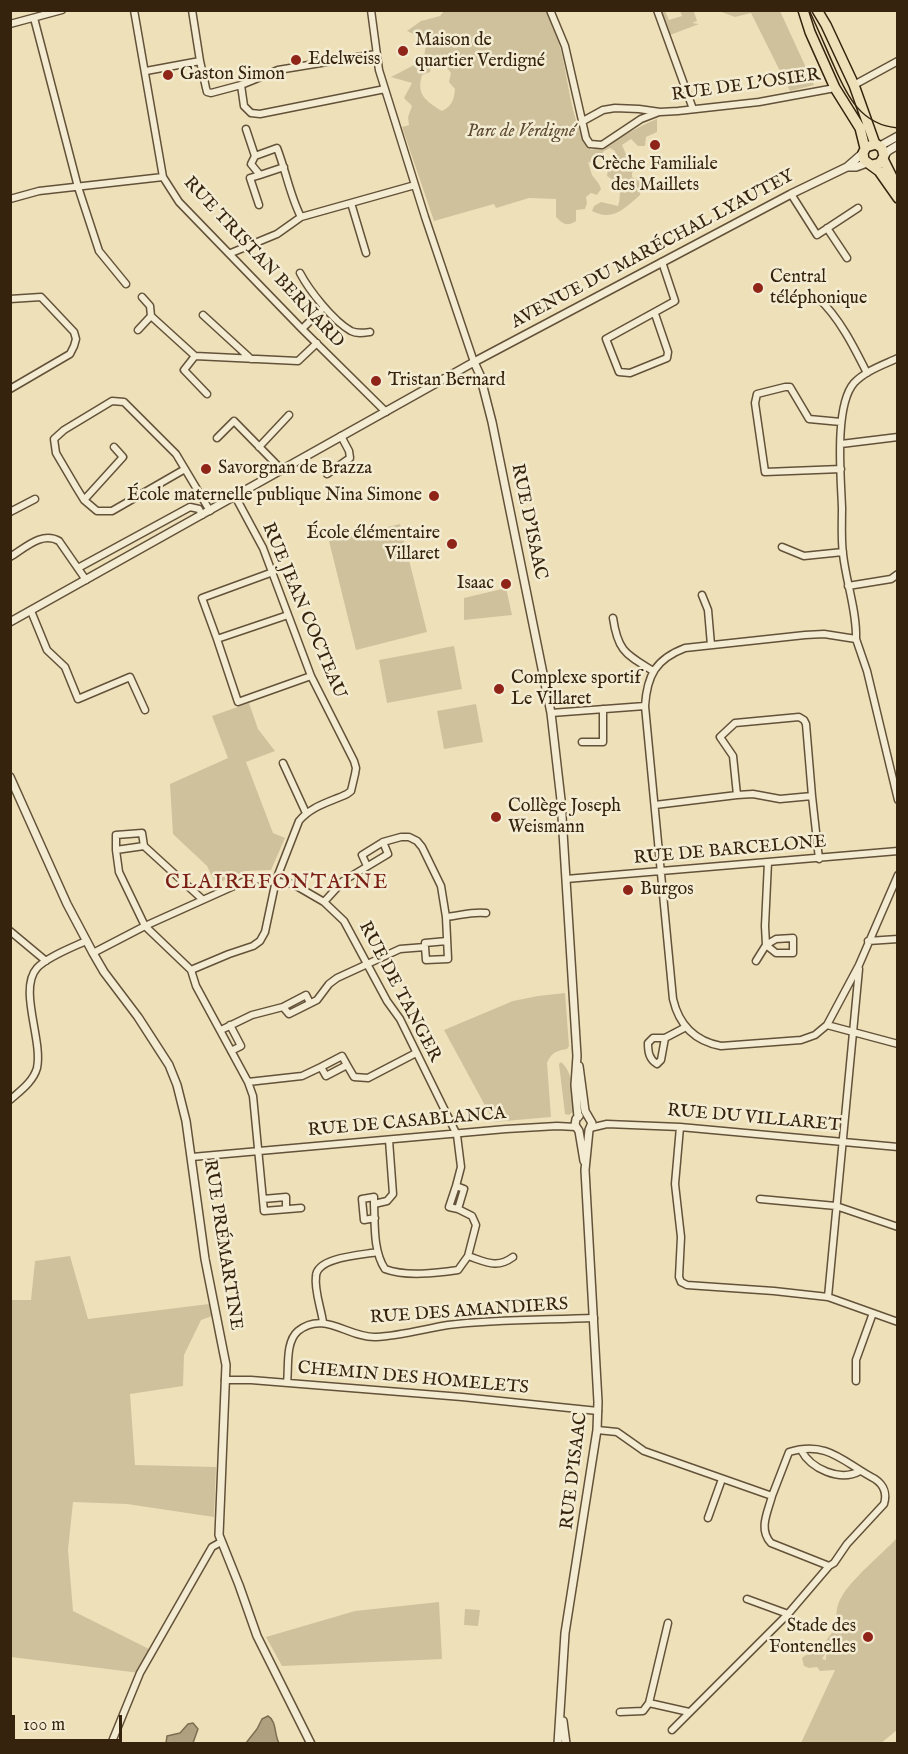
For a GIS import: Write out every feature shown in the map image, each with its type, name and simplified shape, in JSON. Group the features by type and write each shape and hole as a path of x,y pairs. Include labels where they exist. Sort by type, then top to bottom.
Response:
{"main road":[{"path":"803,10 810,32 836,88 861,128 863,159 881,172 897,198"},
{"path":"821,12 878,145 884,150 884,157 897,189"},
{"path":"864,150 878,145"},
{"path":"869,164 878,165 884,157"}],"street":[{"path":"10,24 62,10"},
{"name":"RUE TRISTAN BERNARD","path":"134,10 163,177 179,202 386,412"},
{"path":"192,10 207,92 211,93 241,85 278,70 376,54"},
{"name":"RUE D'ISAAC","path":"371,10 376,54 385,89 480,375 492,422 551,713 561,800 577,1056 589,1123 585,1170"},
{"path":"550,10 565,46 583,121"},
{"path":"657,10 693,110"},
{"path":"34,18 78,187 99,251 126,284"},
{"path":"146,71 200,61"},
{"path":"854,85 897,61"},
{"path":"241,85 244,106 251,113 260,114 385,89"},
{"name":"RUE DE L'OSIER","path":"660,112 641,119 599,145 592,145 587,140 583,121 603,110 615,108 660,112 693,110 759,102 836,88"},
{"path":"246,129 255,156"},
{"path":"878,145 897,136"},
{"path":"884,157 897,145"},
{"path":"260,175 251,164 255,156 278,148 301,218"},
{"name":"AVENUE DU MARÉCHAL LYAUTEY","path":"10,622 474,362 791,194 847,167 864,150"},
{"name":"AVENUE DU MARÉCHAL LYAUTEY","path":"847,167 869,164"},
{"path":"259,205 250,178 284,167"},
{"path":"10,199 39,191 163,177"},
{"path":"231,253 277,234 301,218 415,184"},
{"path":"791,194 818,235 858,208"},
{"path":"351,203 366,253"},
{"path":"827,228 847,258"},
{"path":"655,314 668,352 667,358 630,373 619,372 606,339 675,301 662,262"},
{"path":"300,273 308,288 324,307 351,331 370,332"},
{"path":"10,299 41,297 46,300 74,332 76,339 70,354 10,389"},
{"path":"142,297 150,306 151,316 195,356 298,361 317,343"},
{"path":"818,297 855,348 867,373"},
{"path":"302,329 324,307"},
{"path":"203,315 251,359"},
{"path":"138,330 151,316"},
{"path":"195,356 184,370 207,394"},
{"path":"897,358 853,383 846,399 841,423 843,552 856,624 855,639 867,671 897,800"},
{"path":"841,423 809,419 790,387 757,394 755,403 765,471 841,469"},
{"path":"185,469 111,511 96,511 84,500 56,453 54,439 64,430 112,401 120,401 129,406 176,454 185,469 210,511"},
{"path":"259,447 289,415"},
{"path":"217,438 234,421 281,469"},
{"path":"327,474 350,458 341,436"},
{"path":"841,444 897,436"},
{"path":"84,500 123,457 114,447"},
{"name":"RUE JEAN COCTEAU","path":"235,496 263,548 311,676 356,768 351,790 347,794 306,813"},
{"path":"10,512 35,499"},
{"path":"78,568 190,507 199,509 202,515"},
{"path":"10,557 39,539 54,538 59,541 86,580"},
{"path":"131,539 140,550"},
{"path":"782,547 804,556 843,552"},
{"path":"273,572 202,598 238,702 311,676"},
{"path":"848,586 891,579 897,574"},
{"path":"702,595 708,610 711,645"},
{"path":"31,610 47,650 65,667 78,699 130,677 145,710"},
{"path":"217,639 288,615"},
{"path":"613,618 620,647 653,671"},
{"path":"855,639 814,635 685,648 673,652 653,671 646,687 645,706 673,999 677,1015 686,1027 700,1039 720,1046 801,1040 815,1035 827,1025 859,965 897,875"},
{"path":"551,713 645,706"},
{"path":"582,742 603,742 603,709"},
{"path":"737,795 733,756 720,737 735,723 799,717 806,724 819,859"},
{"path":"191,970 253,946 260,941 265,932 276,880 292,838 306,813 283,763"},
{"name":"RUE PRÉMARTINE","path":"10,777 86,941 104,972 138,1017 169,1065 177,1085 192,1157 205,1259 224,1351 225,1380 218,1529 257,1636 311,1743"},
{"path":"655,805 753,794 780,798 812,796"},
{"path":"202,899 144,846 142,833 116,835 118,872 145,926 191,970 196,986 248,1082 253,1096 264,1211 301,1208"},
{"path":"367,866 362,855 383,842 401,837 409,837 417,841 441,886 446,917 448,958 426,960 425,943 447,940"},
{"path":"324,902 343,881 388,854 383,842"},
{"path":"116,850 144,846"},
{"name":"RUE DE BARCELONE","path":"566,879 897,851"},
{"path":"756,961 766,945 768,862"},
{"name":"RUE DE TANGER","path":"93,953 145,926 245,881 276,880 293,884 324,902 344,921 399,1019 457,1134 461,1167 456,1186 464,1189 458,1209 472,1216 476,1225 468,1256"},
{"path":"446,917 486,913"},
{"path":"10,931 46,961"},
{"path":"868,941 897,939"},
{"path":"10,1100 26,1086 37,1068 30,983 38,968 46,961 86,941"},
{"path":"221,1030 252,1015 283,1007 289,1014 317,1000 337,978 367,963 400,949 425,947"},
{"path":"828,1297 859,965"},
{"path":"230,1025 241,1046 231,1051"},
{"path":"827,1025 897,1044"},
{"path":"665,1038 686,1027"},
{"path":"248,1082 302,1076 321,1067 326,1076 346,1065 354,1077 368,1078 416,1053"},
{"name":"RUE D'ISAAC","path":"558,1743 565,1633 597,1430 598,1411 585,1170 577,1124 575,1085 577,1056"},
{"path":"577,1124 589,1123"},
{"path":"577,1124 583,1132 589,1123"},
{"name":"RUE DU VILLARET","path":"589,1123 680,1127 897,1147"},
{"name":"RUE DE CASABLANCA","path":"192,1157 577,1124"},
{"path":"680,1127 675,1184 681,1237 679,1277 681,1282 687,1285 828,1297 897,1322"},
{"path":"374,1203 387,1200 393,1194 389,1140"},
{"path":"263,1199 286,1197 286,1209"},
{"path":"375,1218 364,1220 362,1198 374,1197 378,1252 385,1269 404,1274 440,1273 458,1270 468,1256 493,1264 504,1263 513,1257"},
{"path":"760,1199 836,1206 897,1227"},
{"path":"287,1383 291,1341 296,1332 304,1327 323,1322 316,1283 318,1268 327,1262 378,1252"},
{"path":"856,1382 856,1360 873,1313"},
{"name":"RUE DES AMANDIERS","path":"323,1322 355,1334 373,1337 450,1325 594,1318"},
{"name":"CHEMIN DES HOMELETS","path":"225,1380 462,1397 598,1411"},
{"path":"597,1430 617,1432 644,1451 772,1496"},
{"path":"672,1730 788,1614 884,1504 886,1497 880,1482 832,1452 818,1449 789,1452 772,1496 763,1533 771,1543 829,1566"},
{"path":"801,1450 806,1458 828,1472 841,1476 860,1471"},
{"path":"708,1518 722,1479"},
{"path":"111,1743 140,1673 213,1547 221,1542"},
{"path":"747,1599 788,1614"},
{"path":"620,1712 644,1710 649,1703 668,1623"},
{"path":"649,1703 689,1712"},
{"name":"RUE D'ISAAC","path":"561,1704 566,1743"}],"green space":[{"name":"Parc de Verdigné","path":"444,11 546,11 560,46 579,129 591,150 657,119 657,132 646,137 645,146 638,146 631,139 622,145 628,159 635,161 638,165 632,177 641,182 640,195 624,209 612,214 599,214 592,211 594,206 601,202 618,206 620,184 623,179 620,175 613,180 607,176 608,169 605,168 605,163 616,156 615,151 610,148 604,151 595,164 588,162 592,175 601,189 597,195 591,193 586,197 585,209 576,210 576,221 573,223 565,224 556,217 556,199 529,198 496,208 494,204 434,221 402,127 409,125 408,117 412,106 404,98 412,83 391,77 418,63 424,56 427,40 407,31 421,21 440,16","holes":["441,54 444,64 451,73 449,82 455,89 452,102 442,111 424,97 421,93 420,82 422,75 430,72 432,60"]},
{"path":"660,11 665,11 669,20 682,16 680,11 697,11 694,12 697,21 692,23 699,24 670,35"},
{"path":"719,11 780,11 814,85 790,91 751,13 735,17"},
{"path":"400,524 427,632 356,650 329,541"},
{"path":"506,588 512,615 464,620 464,598"},
{"path":"454,646 462,689 387,703 379,660"},
{"path":"249,703 258,729 275,751 246,762 273,833 285,838 271,870 245,871 216,884 207,866 173,834 170,784 228,758 212,716"},
{"path":"476,704 483,742 444,749 437,711"},
{"path":"565,993 569,1046 553,1054 547,1063 551,1117 494,1122 444,1030 513,1001"},
{"path":"561,1062 568,1072 572,1085 574,1111 569,1115 565,1114 559,1064"},
{"path":"70,1256 88,1319 209,1304 212,1316 201,1320 184,1355 183,1386 130,1394 135,1465 216,1467 214,1517 127,1504 73,1502 68,1550 73,1611 153,1651 140,1673 11,1657 11,1300 31,1300 35,1261"},
{"name":"Stade des Fontenelles","path":"897,1538 897,1730 881,1743 801,1743 835,1670 820,1671 817,1667 809,1668 804,1666 802,1658 811,1654 814,1647 820,1647 824,1649 825,1654 822,1659 826,1660 827,1644 825,1642 834,1630 837,1631 836,1618 841,1598 859,1575"},
{"path":"439,1602 442,1659 282,1666 266,1637 355,1611"},
{"path":"465,1609 480,1610 478,1626 464,1625"}],"shaded area":[{"path":"268,1716 273,1721 279,1743 246,1743 262,1719"},
{"path":"193,1723 198,1729 193,1743 166,1743 167,1736 180,1733 188,1724"}],"tram line":[{"path":"809,10 850,98 865,115 874,121 898,128"}],"place":[{"name":"Maison de quartier Verdigné","path":"403,51"},
{"name":"Edelweiss","path":"296,60"},
{"name":"Gaston Simon","path":"168,75"},
{"name":"Crèche Familiale des Maillets","path":"655,145"},
{"name":"Central téléphonique","path":"758,288"},
{"name":"Tristan Bernard","path":"376,381"},
{"name":"Savorgnan de Brazza","path":"206,469"},
{"name":"École maternelle publique Nina Simone","path":"434,496"},
{"name":"École élémentaire Villaret","path":"452,544"},
{"name":"Isaac","path":"506,584"},
{"name":"Complexe sportif Le Villaret","path":"499,689"},
{"name":"Collège Joseph Weismann","path":"496,817"},
{"name":"Burgos","path":"628,890"},
{"name":"Stade des Fontenelles","path":"868,1637"}],"district":[{"name":"CLAIREFONTAINE","path":"277,884"}]}
